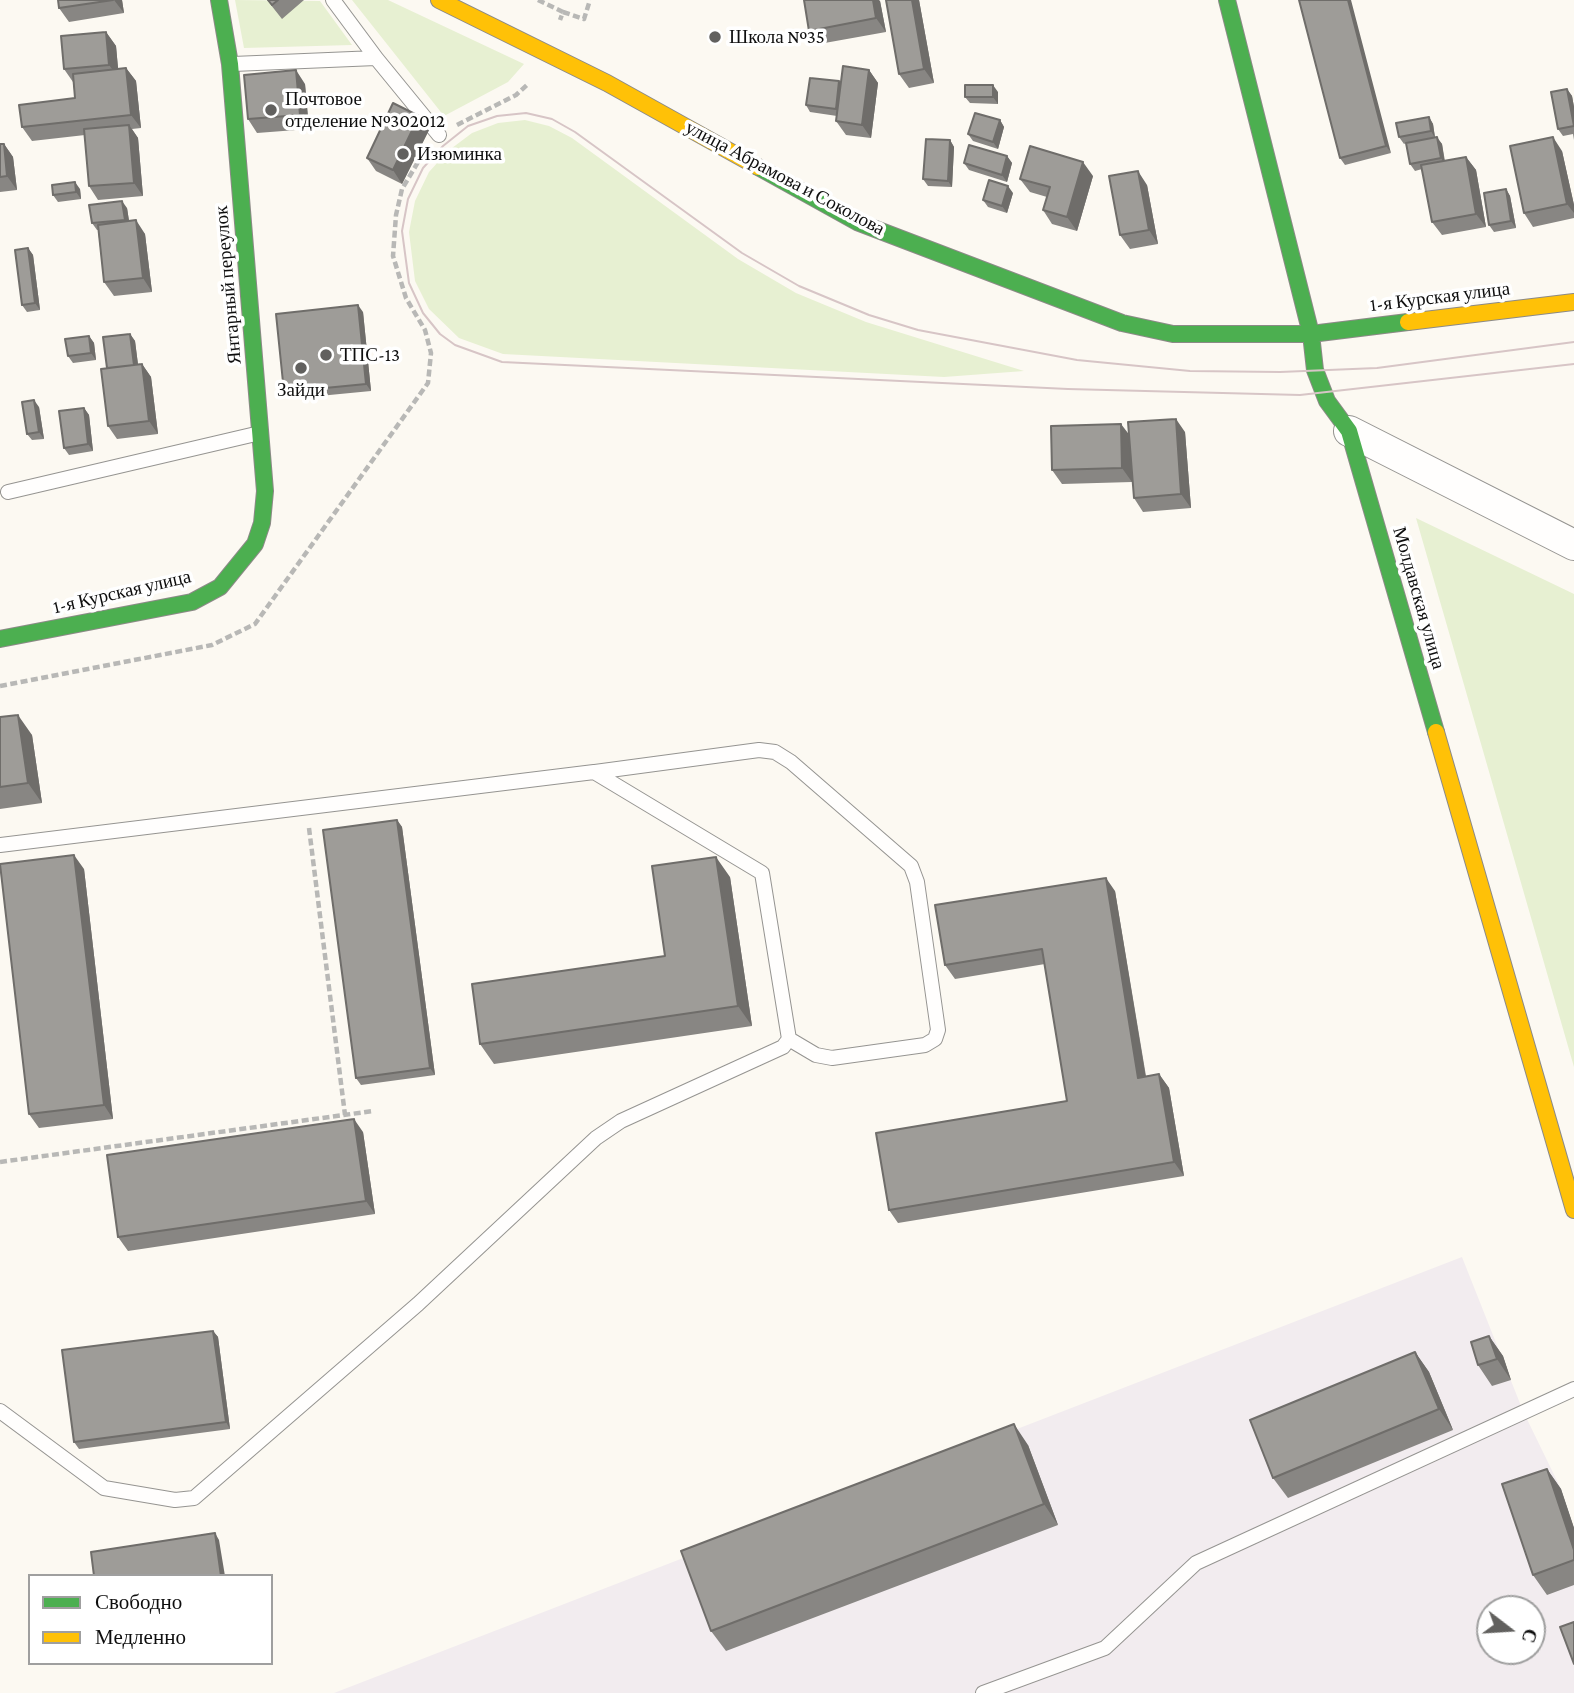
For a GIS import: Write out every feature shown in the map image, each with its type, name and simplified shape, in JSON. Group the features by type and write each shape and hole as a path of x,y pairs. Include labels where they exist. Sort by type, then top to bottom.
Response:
{"street":[{"name":"Янтарный переулок","path":"219,0 230,64 265,491 262,523 255,544 242,562"},
{"name":"улица Абрамова и Соколова","path":"439,0 547,52 690,127 857,222 1109,319 1173,334 1311,334"},
{"name":"Молдавская улица","path":"1227,0 1311,334 1315,370 1324,393 1349,431 1574,1210"},
{"name":"1-я Курская улица","path":"1311,334 1574,302"},
{"path":"1349,431 1574,545"},
{"name":"1-я Курская улица","path":"0,639 192,601 220,586 242,562"}],"lane":[{"path":"333,0 439,135"},
{"path":"230,64 376,58"},
{"path":"8,492 261,433"},
{"path":"0,845 759,750 775,752 791,762 911,866 917,882 938,1030 935,1039 925,1045 832,1058 816,1055 789,1039"},
{"path":"0,1411 104,1488 175,1500 194,1498 209,1489 407,1313 596,1138 621,1121 783,1048 789,1039 762,873 594,772"},
{"path":"984,1693 1105,1648 1196,1563 1574,1389"}],"path":[{"path":"538,0 584,19 590,0"},
{"path":"0,686 212,645 255,624 428,383 431,354 425,330 406,298 393,256 396,215 402,189 419,158 439,135 516,95 535,78 563,12"},
{"path":"306,806 345,1115"},
{"path":"0,1162 373,1111"}],"shaded area":[{"path":"1462,1257 1523,1411 1561,1489 1574,1528 1574,1693 334,1693"}],"green space":[{"path":"235,0 320,1 352,45 244,48"},
{"path":"352,0 388,0 524,64 508,82 444,116"},
{"path":"525,120 549,126 572,138 738,259 796,293 866,322 1024,371 944,377 503,354 459,338 429,309 415,281 409,232 415,201 429,172 448,151 472,133 498,123"},
{"path":"1416,518 1574,594 1574,1067"}],"building":[{"path":"58,0 113,0 59,8"},
{"path":"804,0 873,0 876,18 809,31"},
{"path":"886,0 912,0 924,69 899,74"},
{"path":"1299,0 1348,0 1386,146 1340,158"},
{"path":"106,32 109,65 64,69 61,36"},
{"path":"843,66 869,70 862,125 836,121"},
{"path":"126,68 131,115 22,127 19,105 75,98 73,74"},
{"path":"296,70 300,115 248,119 244,75"},
{"path":"810,78 839,81 836,109 806,105"},
{"path":"965,85 993,85 993,97 965,97"},
{"path":"1567,89 1574,126 1558,129 1551,92"},
{"path":"393,103 419,116 393,170 367,158"},
{"path":"975,113 1000,120 993,142 968,134"},
{"path":"1429,117 1431,131 1399,137 1396,123"},
{"path":"129,125 134,183 89,186 84,129"},
{"path":"1437,137 1441,158 1410,164 1406,143"},
{"path":"1553,137 1567,204 1524,213 1510,146"},
{"path":"926,139 950,140 948,181 923,179"},
{"path":"0,144 4,144 7,176 0,177"},
{"path":"969,145 1007,156 1002,175 964,163"},
{"path":"1030,146 1083,162 1067,217 1043,210 1050,187 1020,179"},
{"path":"1466,157 1476,214 1432,222 1421,165"},
{"path":"1138,171 1149,230 1120,235 1109,176"},
{"path":"989,180 1008,186 1002,206 983,200"},
{"path":"75,182 76,192 53,195 52,185"},
{"path":"1506,189 1511,221 1489,225 1484,193"},
{"path":"122,201 125,220 92,223 89,205"},
{"path":"136,220 143,278 104,282 98,225"},
{"path":"28,248 35,303 22,305 15,250"},
{"name":"ТПС-13","path":"358,305 366,384 284,392 276,314"},
{"path":"130,334 134,365 107,368 103,337"},
{"path":"89,336 91,353 68,356 65,339"},
{"path":"142,364 149,421 108,426 101,369"},
{"path":"34,400 39,432 27,434 22,402"},
{"path":"84,408 88,444 64,448 59,411"},
{"path":"1176,419 1181,494 1134,498 1128,422"},
{"path":"1121,424 1122,468 1052,470 1051,426"},
{"path":"18,715 28,783 0,787 0,717"},
{"path":"397,820 430,1068 356,1078 323,830"},
{"path":"74,855 104,1105 29,1114 0,864"},
{"path":"716,857 738,1006 480,1044 472,984 665,956 652,866"},
{"path":"1106,878 1138,1078 1159,1074 1174,1162 889,1210 876,1133 1067,1101 1042,949 945,965 935,905"},
{"path":"354,1119 366,1201 118,1237 107,1155"},
{"path":"213,1331 226,1422 74,1442 62,1350"},
{"path":"1489,1336 1497,1359 1478,1365 1471,1342"},
{"path":"1415,1352 1439,1409 1273,1478 1250,1420"},
{"path":"1014,1424 1044,1504 711,1631 681,1551"},
{"path":"1547,1469 1574,1550 1574,1560 1533,1575 1502,1484"},
{"path":"215,1533 221,1574 94,1574 91,1552"},
{"path":"1574,1622 1574,1664 1560,1627"}],"tram line":[{"path":"1574,342 1377,368 1280,372 1190,371 1077,360 918,330 869,315 799,286 742,253 575,132 552,119 526,113 497,116 468,126 443,146 423,168 408,199 402,231 409,283 423,313 440,334 455,345 502,362 1068,389 1300,395 1574,364"}],"traffic: fast":[{"path":"0,639 192,602 220,587 255,544 262,523 265,491 230,64 219,0"},
{"path":"1227,0 1311,334 1315,370 1327,401 1349,431 1436,732"},
{"path":"758,167 857,222 1122,323 1173,334 1311,334 1408,322"}],"traffic: slow":[{"path":"439,0 607,83 758,167"},
{"path":"1408,322 1574,302"},
{"path":"1436,732 1574,1210"}],"place":[{"name":"Школа №35","path":"715,37"},
{"name":"Почтовое отделение №302012","path":"271,110"},
{"name":"Изюминка","path":"403,154"},
{"name":"ТПС-13","path":"326,355"},
{"name":"Зайди","path":"301,368"}]}
